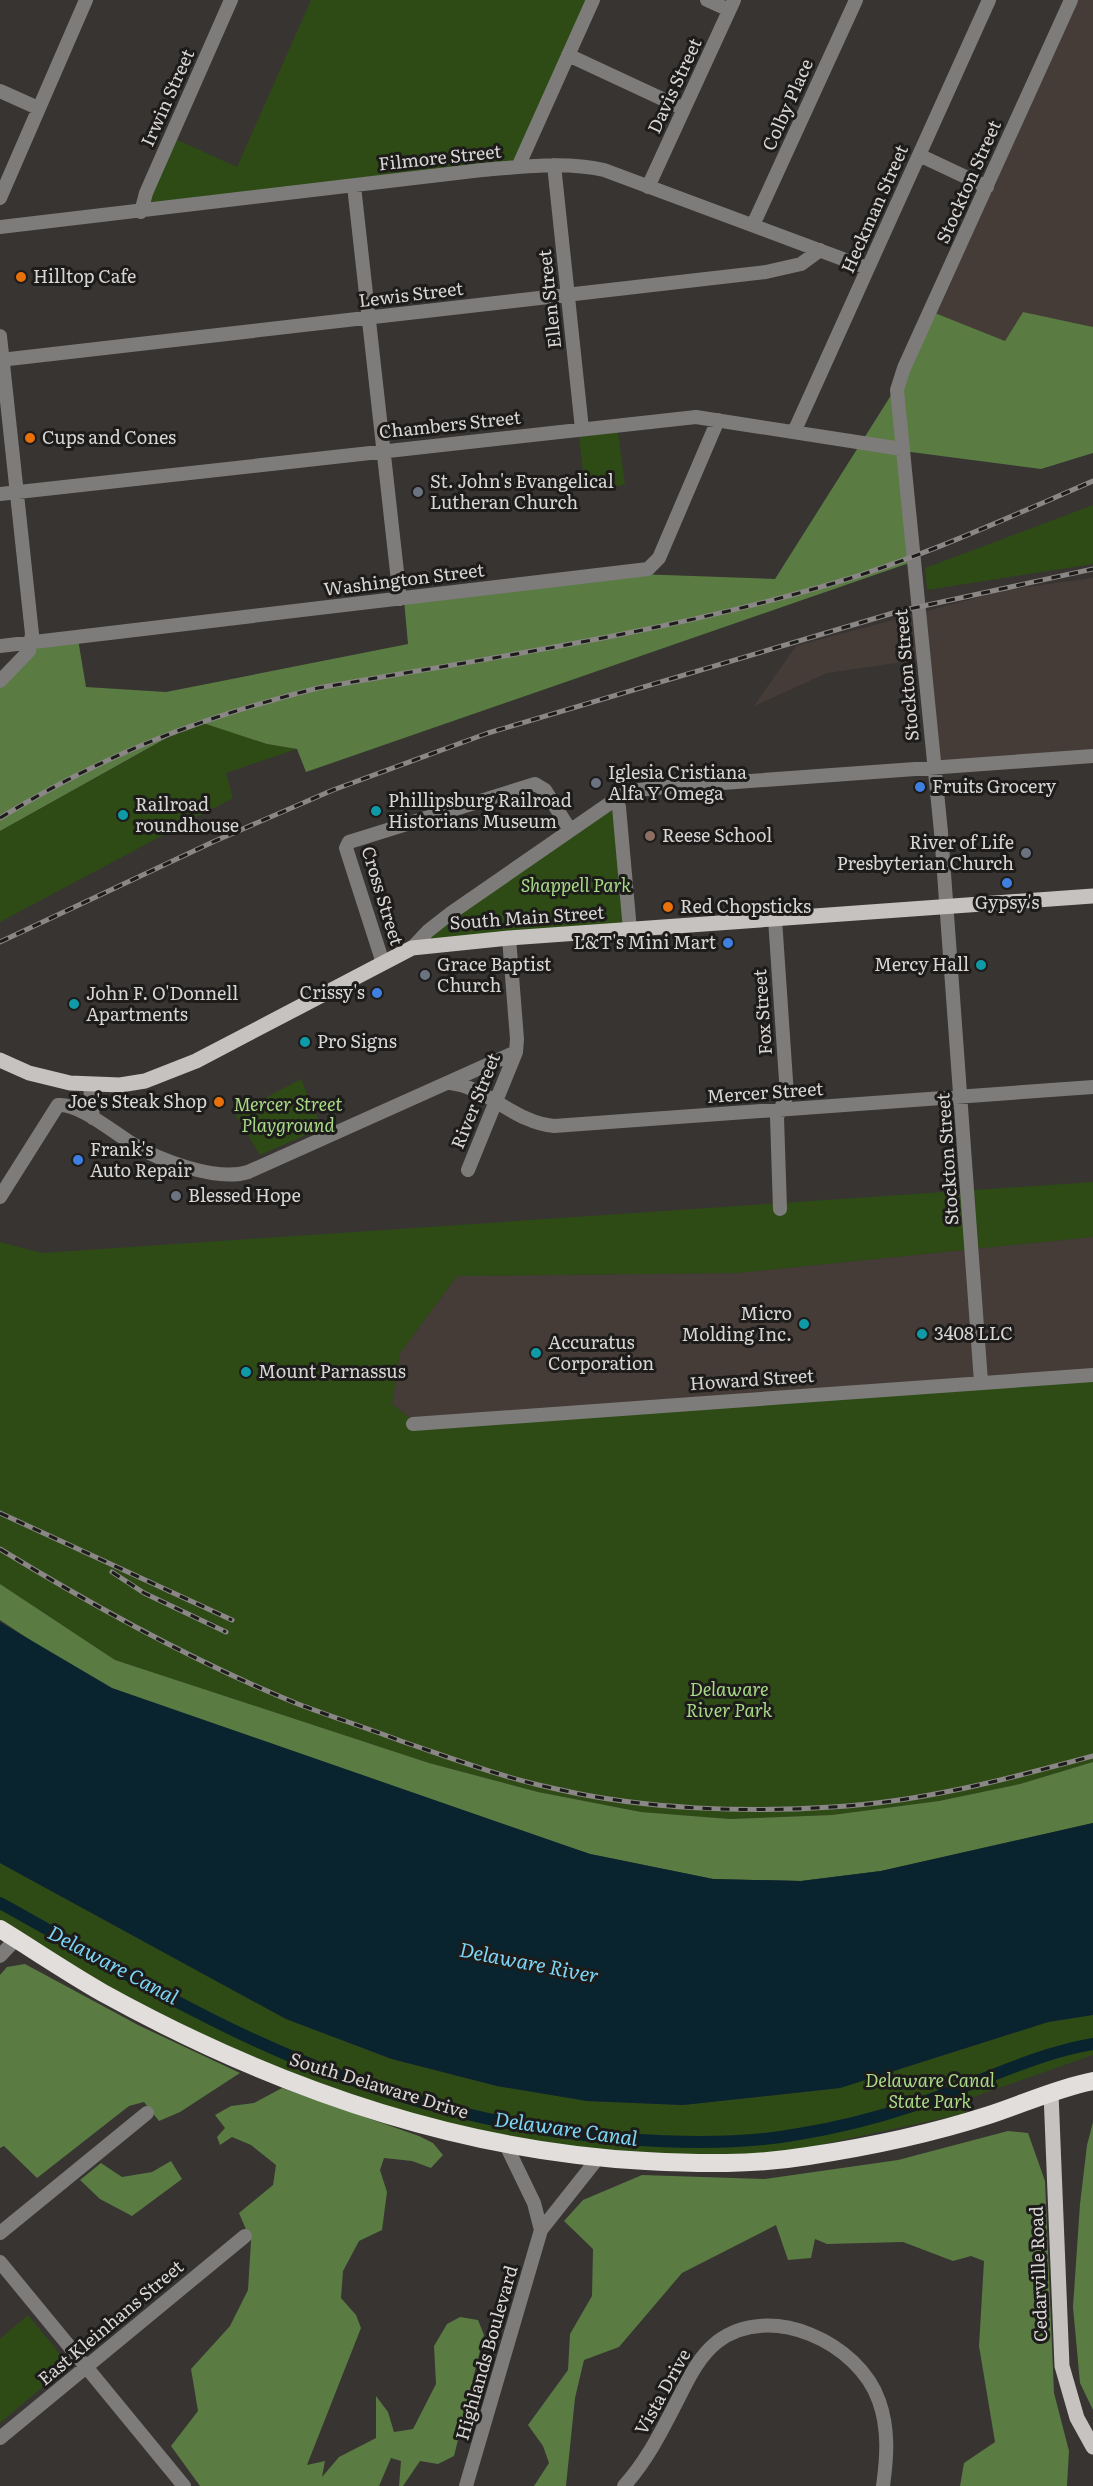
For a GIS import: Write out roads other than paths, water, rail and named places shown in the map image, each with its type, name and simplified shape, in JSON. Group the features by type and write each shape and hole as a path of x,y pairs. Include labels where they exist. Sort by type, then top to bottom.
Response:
{"highway":[{"name":"South Delaware Drive","path":"0,1929 106,1994 288,2081 350,2103 506,2145 598,2158 721,2163 806,2157 960,2123 1093,2081"}],"main road":[{"name":"South Main Street","path":"0,1059 46,1079 90,1086 145,1081 196,1061 412,948 509,938 1093,896"},
{"name":"Cedarville Road","path":"1052,2093 1062,2366 1077,2418 1093,2447"}],"street":[{"path":"0,198 86,0"},
{"name":"Irwin Street","path":"141,212 146,193 231,0"},
{"path":"518,167 593,0"},
{"path":"706,0 731,5"},
{"name":"Colby Place","path":"753,225 856,0"},
{"name":"Heckman Street","path":"794,432 988,0"},
{"name":"Stockton Street","path":"981,1383 962,1096 941,832 897,390 899,381 1071,0"},
{"name":"Davis Street","path":"648,187 731,5"},
{"path":"568,55 684,108"},
{"path":"0,91 38,108"},
{"path":"919,155 987,187"},
{"name":"Filmore Street","path":"0,227 518,167 554,165 593,168 867,268"},
{"name":"Ellen Street","path":"554,165 582,429"},
{"path":"354,186 400,599"},
{"name":"Lewis Street","path":"1,360 766,272 801,264 820,250"},
{"path":"0,336 32,642 26,656 0,681"},
{"name":"Chambers Street","path":"0,494 688,417 902,449"},
{"name":"Washington Street","path":"0,646 639,570 654,565 690,490 718,420"},
{"path":"412,948 428,931 451,913 626,792 654,788 1093,756"},
{"name":"Cross Street","path":"383,963 346,848 349,842 535,784 545,790 570,830"},
{"path":"615,798 619,807 630,930"},
{"name":"Fox Street","path":"775,919 787,1095 779,1111 780,1209"},
{"name":"River Street","path":"468,1170 516,1052 509,938"},
{"path":"0,1197 55,1107 62,1104 93,1118 152,1155 229,1177 248,1172 516,1052"},
{"name":"Mercer Street","path":"450,1083 469,1089 535,1123 554,1126 1093,1087"},
{"path":"90,1086 93,1118"},
{"name":"Howard Street","path":"414,1424 1093,1375"},
{"path":"0,1956 16,1939"},
{"path":"0,2233 147,2113"},
{"path":"506,2145 534,2202 541,2230"},
{"name":"Highlands Boulevard","path":"466,2486 541,2230 598,2158"},
{"name":"East Kleinhans Street","path":"0,2438 244,2236"},
{"path":"0,2262 184,2486"},
{"name":"Vista Drive","path":"624,2486 656,2442 703,2355 729,2335 761,2327 802,2330 825,2340 858,2367 879,2399 886,2427 887,2446 883,2486"}],"water":[{"name":"Delaware River","path":"0,1622 112,1688 590,1854 713,1879 801,1881 881,1871 1093,1823 1093,2015 1048,2022 840,2088 683,2105 587,2101 497,2086 392,2059 286,2019 0,1863"}],"waterway":[{"name":"Delaware Canal","path":"0,1903 197,2012 278,2051 394,2094 470,2115 547,2130 690,2142 757,2140 813,2132 898,2110 1024,2063 1093,2044"}],"railway":[{"path":"0,818 39,795 115,757 193,725 233,712 318,688 640,631 768,601 865,574 898,562 964,537 1093,481"},
{"path":"0,942 215,841 333,790 488,733 900,611 1093,569"},
{"path":"0,1513 232,1620"},
{"path":"0,1549 146,1633 259,1688 460,1762 541,1785 593,1796 627,1802 696,1808 766,1810 865,1804 931,1795 1093,1756"},
{"path":"112,1572 144,1593 226,1632"}],"place":[{"name":"Hilltop Cafe","path":"21,277"},
{"name":"Cups and Cones","path":"30,438"},
{"name":"St. John's Evangelical Lutheran Church","path":"418,492"},
{"name":"Iglesia Cristiana Alfa Y Omega","path":"596,783"},
{"name":"Fruits Grocery","path":"920,787"},
{"name":"Phillipsburg Railroad Historians Museum","path":"376,811"},
{"name":"Railroad roundhouse","path":"123,815"},
{"name":"Reese School","path":"650,836"},
{"name":"River of Life Presbyterian Church","path":"1026,853"},
{"name":"Gypsy's","path":"1007,883"},
{"name":"Red Chopsticks","path":"668,907"},
{"name":"L&T's Mini Mart","path":"728,943"},
{"name":"Mercy Hall","path":"981,965"},
{"name":"Grace Baptist Church","path":"425,975"},
{"name":"Crissy's","path":"377,993"},
{"name":"John F. O'Donnell Apartments","path":"74,1004"},
{"name":"Pro Signs","path":"305,1042"},
{"name":"Joe's Steak Shop","path":"219,1102"},
{"name":"Frank's Auto Repair","path":"78,1160"},
{"name":"Blessed Hope","path":"176,1196"},
{"name":"Micro Molding Inc.","path":"804,1324"},
{"name":"3408 LLC","path":"922,1334"},
{"name":"Accuratus Corporation","path":"536,1353"},
{"name":"Mount Parnassus","path":"246,1372"}],"park label":[{"name":"Shappell Park","path":"576,886"},
{"name":"Mercer Street Playground","path":"288,1115"},
{"name":"Delaware River Park","path":"729,1700"},
{"name":"Delaware Canal State Park","path":"930,2091"}]}
